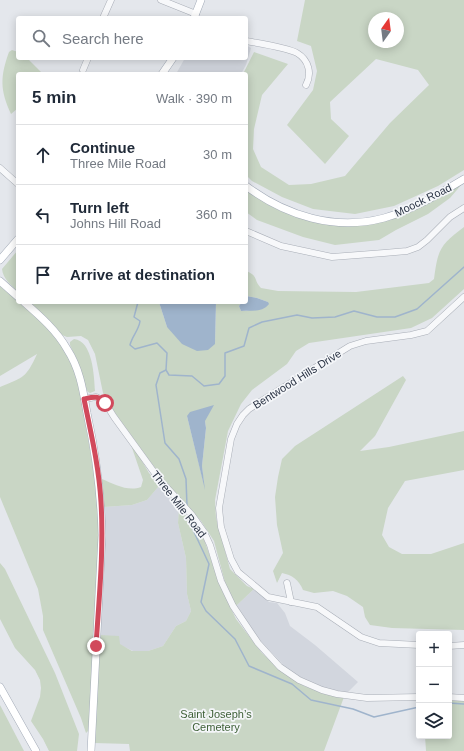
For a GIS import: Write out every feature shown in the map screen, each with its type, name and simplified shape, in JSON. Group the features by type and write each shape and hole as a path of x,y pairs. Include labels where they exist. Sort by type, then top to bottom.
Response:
{"main road":[{"path":"195,16 201,0"},
{"path":"163,72 172,60"},
{"name":"Moock Road","path":"248,187 266,200 289,211 317,220 344,223 364,222 396,214 415,206 464,179"},
{"path":"0,260 16,241"},
{"path":"0,281 16,295"},
{"path":"26,304 52,328 67,348 80,375 92,436 100,489 102,535 91,751"},
{"path":"0,687 36,751"}],"street":[{"path":"104,16 111,0"},
{"path":"161,0 195,16"},
{"path":"248,42 298,54 304,59 308,66 309,77 306,85"},
{"path":"83,70 87,60"},
{"path":"0,168 16,182"},
{"path":"248,232 281,246 332,257 384,253 418,247 450,217 464,208"},
{"name":"Bentwood Hills Drive","path":"416,645 379,643 361,637 317,607 268,597 238,572 227,548 221,527 219,508 232,438 237,424 249,409 344,349 366,341 411,335 427,330 464,297"},
{"name":"Three Mile Road","path":"84,399 96,397 104,401 114,418 159,478 199,525 210,545 227,596 240,618 258,643 280,667 291,676 322,690 352,697 416,697"},
{"path":"287,583 291,602"},
{"path":"452,646 464,645"},
{"path":"452,697 464,698"}],"shaded area":[{"path":"248,46 251,48 248,58"},
{"path":"184,60 247,60 242,72 177,72"},
{"path":"159,486 179,508 178,523 186,558 187,594 191,611 186,621 176,626 163,646 148,651 133,651 100,635 105,553 104,507 132,505 147,500"},
{"path":"254,589 269,602 277,603 285,613 290,626 315,645 358,682 347,693 321,687 291,673 259,639 236,606"}],"green space":[{"path":"305,0 464,0 464,170 438,186 394,206 355,214 313,209 282,197 252,181 248,177 248,72 244,72 254,52 288,64 262,95 254,129 253,149 261,167 289,185 311,184 345,176 390,123 429,85 418,70 376,59 330,102 331,119 349,136 325,164 287,125 313,90 317,71 311,46 297,41"},
{"path":"12,50 16,51 16,60 29,60 41,72 16,72 16,110 11,114 7,105 2,83 9,52"},
{"path":"462,184 450,198 428,214 379,240 335,245 303,237 257,220 248,213 248,190 270,205 293,216 313,222 338,226 369,224 391,220"},
{"path":"464,227 464,289 432,318 411,328 309,343 296,351 287,364 252,390 241,404 228,431 215,500 216,518 230,569 247,586 254,589 236,606 226,586 214,541 201,521 171,488 149,460 110,406 103,393 95,354 88,340 81,336 67,337 62,335 30,304 160,304 167,327 215,344 216,304 240,304 239,306 241,311 247,311 268,302 248,296 248,272 254,276 261,288 278,291 356,292 429,283 434,279 439,254 445,243","holes":["187,416 205,421 206,428 202,466 204,485"]},
{"path":"16,252 16,290 6,279 2,269"},
{"path":"0,286 16,300 16,304 21,304 44,324 56,338 65,351 74,370 80,392 97,491 99,547 89,730 86,733 43,630 43,616 38,589 0,497 0,387 23,376 30,368 37,354 0,376"},
{"path":"74,339 80,341 89,352 93,368 95,391 90,393 87,391 79,365 70,345 70,342"},
{"path":"403,376 406,380 375,436 360,451 389,447 464,431 464,470 405,481 388,508 382,535 389,547 402,554 431,554 464,543 464,630 392,628 370,625 365,617 363,607 347,596 333,591 314,593 303,590 295,578 282,573 277,583 273,571 283,553 277,525 275,497 282,459 295,446"},
{"path":"129,439 149,473 159,486 147,500 132,505 104,507 102,479 126,488 131,489 141,487 143,480"},
{"name":"Saint Joseph’s Cemetery","path":"179,508 202,534 222,590 236,619 262,653 282,671 304,686 317,691 344,697 324,751 130,751 129,744 94,743 100,635 119,636 120,644 132,651 148,651 163,646 176,626 186,621 191,611 187,594 186,558 178,523"},
{"path":"0,563 5,569 55,673 79,734 77,751 49,751 31,721 40,697 40,680 35,670 15,648 0,619"},
{"path":"452,699 464,700 464,751 426,751 425,739 452,739"},
{"path":"0,705 24,751 0,751"}],"water":[{"path":"248,296 257,298 268,302 269,304 263,309 253,311 241,311 239,306 240,304 248,304"},
{"path":"160,304 216,304 215,344 208,350 197,351 182,344 167,327"},
{"path":"214,405 205,421 206,428 202,466 205,490 187,416 190,412"}],"waterway":[{"path":"166,370 169,375 192,376 204,386 219,384 225,376 225,353 244,346 249,328 262,322 297,315 312,318 335,317 354,311 377,317 395,317 417,309 464,267"},
{"path":"137,304 134,317 140,321 130,345 135,349 157,343 167,353 166,370 160,373 156,385 165,443 179,459 186,479 187,506"},
{"path":"188,514 188,519 209,564 201,602 206,611 235,639 249,666 292,684 311,700 353,709 374,717 416,708"},
{"path":"452,703 464,704"}],"route":[{"path":"96,646 101,569 101,503 97,465 84,399 96,397 105,403"}]}
